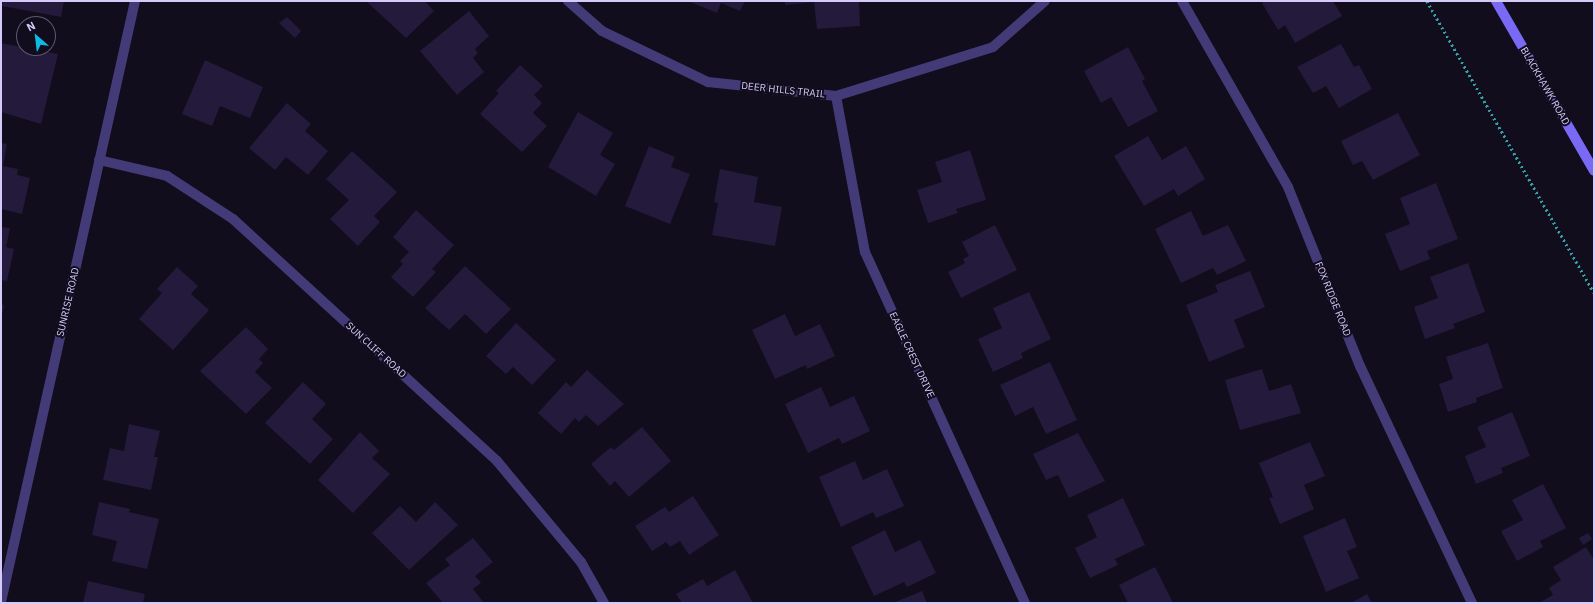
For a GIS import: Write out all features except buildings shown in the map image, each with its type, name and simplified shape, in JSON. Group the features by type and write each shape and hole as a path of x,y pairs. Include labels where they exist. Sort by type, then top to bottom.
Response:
{"street":[{"name":"SUNRISE ROAD","path":"1,602 135,1"},
{"name":"DEER HILLS TRAIL","path":"568,1 602,31 708,82 836,96 993,47 1045,1"},
{"name":"FOX RIDGE ROAD","path":"1182,1 1288,187 1360,366 1472,603"},
{"name":"BLACKHAWK ROAD","path":"1496,1 1594,172"},
{"name":"EAGLE CREST DRIVE","path":"836,96 864,252 1025,603"},
{"name":"SUN CLIFF ROAD","path":"100,160 167,176 233,219 497,461 581,562 604,603"}],"path":[{"path":"1427,1 1594,293"}]}
